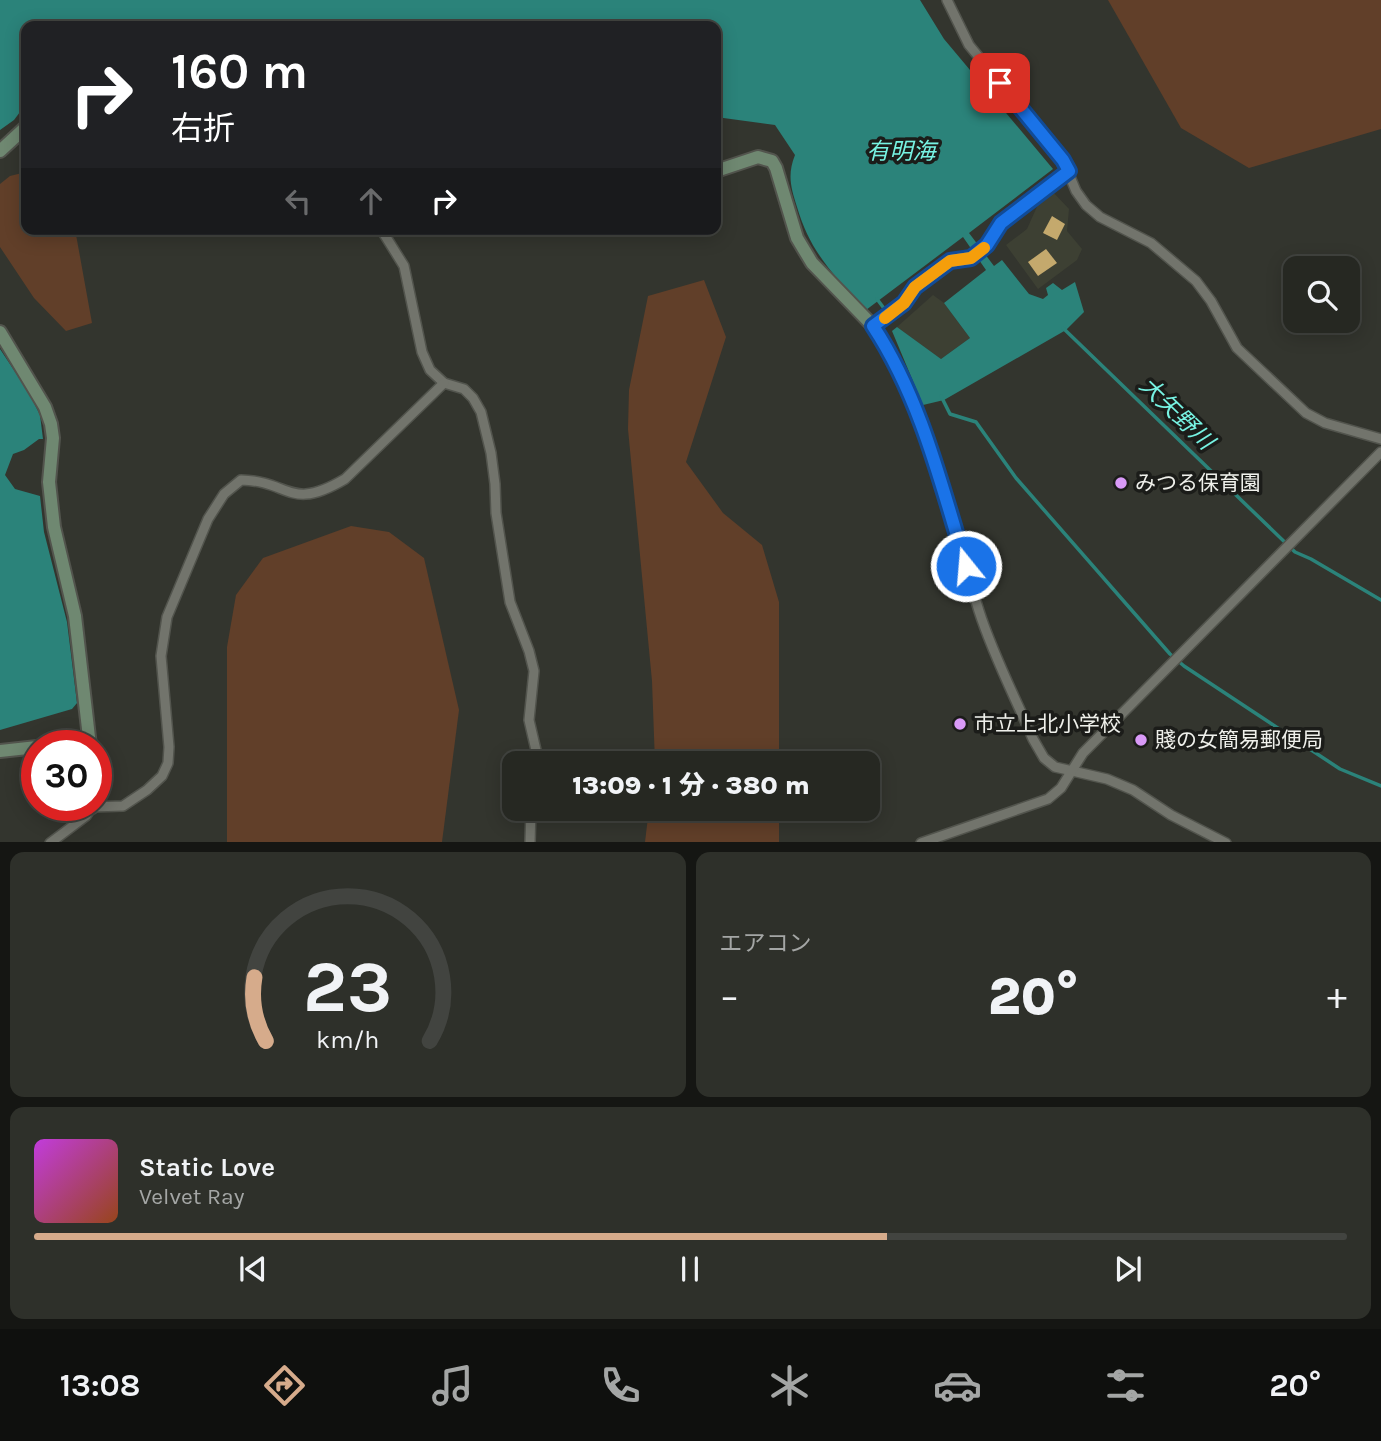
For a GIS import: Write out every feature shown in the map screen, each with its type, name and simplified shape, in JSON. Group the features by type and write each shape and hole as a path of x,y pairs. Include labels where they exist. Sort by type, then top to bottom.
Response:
{"street":[{"path":"947,0 969,45 1063,160 1076,191 1086,205 1100,216 1151,243 1196,281 1211,300 1237,348 1306,413 1325,423 1381,439"},
{"path":"0,151 21,132"},
{"path":"721,168 758,157 772,161 797,238 812,263 873,326 891,353 922,421 980,615 1033,739 1044,758 1055,767 1107,779 1133,790 1171,815 1226,842"},
{"path":"873,326 904,303 915,287 950,261 973,256 983,249 1001,223 1069,171"},
{"path":"385,235 404,266 422,352 430,370 444,383 464,389 481,412 491,453 496,513 510,602 534,671 529,720 536,751"},
{"path":"0,332 45,407 51,424 53,438 49,482 54,527 75,615 88,730"},
{"path":"112,806 123,806 147,790 162,776 168,763 162,637 167,617 208,519 224,494 241,480 256,481 290,494 307,496 326,490 345,479 444,383"},
{"path":"921,842 1048,799 1061,788 1083,753 1381,452"},
{"path":"0,751 21,749"},
{"path":"50,842 79,821"},
{"path":"530,842 531,821"}],"shaded area":[{"path":"1108,0 1381,0 1381,129 1249,168 1181,128"},
{"path":"21,173 21,235 76,235 92,323 66,331 34,298 0,247 0,184 10,176"},
{"path":"1052,191 1069,209 1067,231 1082,249 1077,260 1038,289 1006,245 1027,229 1040,200"},
{"path":"704,280 726,337 686,462 723,513 762,545 779,602 779,751 655,751 652,681 628,429 629,390 648,296"},
{"path":"933,295 944,303 970,338 941,359 897,327"},
{"path":"351,526 389,532 424,558 459,710 442,842 227,842 227,647 236,595 263,558"},
{"path":"648,821 779,821 779,842 645,842"}],"water":[{"name":"有明海","path":"0,0 920,0 944,39 1053,169 969,233 994,266 1002,260 1029,294 1043,299 1048,295 1046,288 1053,283 1062,290 1075,282 1084,312 1066,330 944,400 923,405 892,331 897,327 941,359 970,338 944,303 986,270 963,237 866,310 825,263 809,238 792,187 791,169 795,155 775,125 721,118 721,21 21,21 21,111 14,120 0,130"},
{"path":"0,349 40,415 43,439 13,454 5,475 15,489 40,496 44,532 67,622 77,703 72,709 0,730"}],"building":[{"path":"1052,216 1065,224 1057,240 1043,233"},
{"path":"1046,249 1057,263 1038,276 1028,262"}],"waterway":[{"path":"877,299 886,311"},
{"name":"大矢野川","path":"1063,328 1295,552 1381,600"},
{"path":"941,396 950,414 976,422 1016,478 1170,654 1340,769 1381,786"}],"slow traffic":[{"path":"885,318 904,303 915,287 950,261 971,258 984,248"}],"place":[{"name":"みつる保育園","path":"1121,483"},
{"name":"市立上北小学校","path":"960,724"},
{"name":"賤の女簡易郵便局","path":"1141,740"}],"route":[{"path":"966,566 922,421 891,353 873,326 904,303 915,287 950,261 971,258 987,245 1001,223 1069,171 1000,83"}]}
